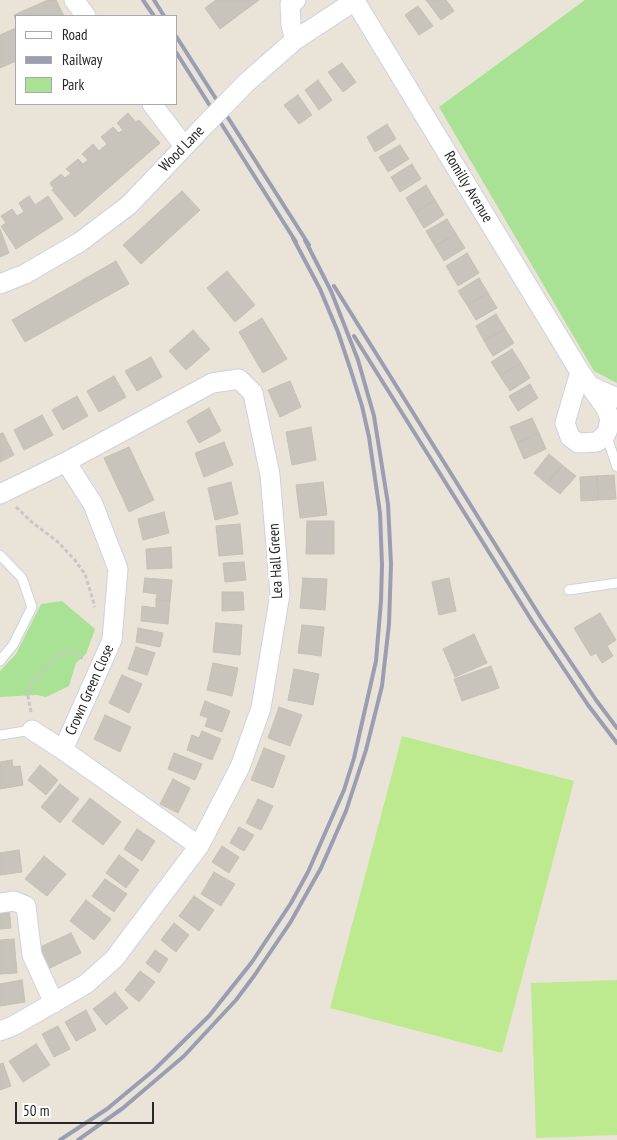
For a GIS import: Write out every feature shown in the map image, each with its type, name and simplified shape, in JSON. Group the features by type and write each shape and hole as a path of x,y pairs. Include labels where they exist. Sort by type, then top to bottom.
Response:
{"street":[{"path":"74,0 85,15"},
{"path":"295,40 291,25 290,4 296,0"},
{"name":"Wood Lane","path":"0,284 25,274 80,242 129,205 246,83 295,40 356,1"},
{"name":"Romilly Avenue","path":"356,1 585,379 605,407 610,418 606,434"},
{"path":"153,105 184,146"},
{"name":"Lea Hall Green","path":"0,1031 13,1026 86,984 114,959 199,846 240,767 261,708 280,594 270,475 253,393 239,379 212,383 66,462 7,500"},
{"path":"606,434 596,442 578,442 570,436 565,423 585,379 617,398"},
{"name":"Crown Green Close","path":"63,750 112,640 118,569 93,504 66,462"},
{"name":"Crown Green Close","path":"32,730 199,846"},
{"path":"0,903 14,901 26,906 32,954 54,1003"}],"lane":[{"path":"606,434 617,467"},
{"path":"0,555 22,578 32,607 13,645 0,661"},
{"path":"569,590 617,583"},
{"path":"0,735 32,730"}],"path":[{"path":"7,500 58,542 74,559 85,574 96,608"},
{"path":"32,730 32,714 28,696 30,686 55,657 67,652 74,653 85,660"},
{"path":"80,666 90,653"}],"green space":[{"path":"585,0 617,0 617,383 594,371 439,107"},
{"path":"62,601 95,629 86,654 76,663 69,686 46,697 37,695 0,697 0,671 16,654 41,604"},
{"path":"402,736 574,781 502,1053 330,1008"},
{"path":"617,980 617,1135 536,1138 531,983"}],"building":[{"path":"48,0 56,0 64,15 15,15 15,18 14,15"},
{"path":"216,0 259,0 220,29 205,8"},
{"path":"426,0 446,0 454,11 441,20"},
{"path":"418,6 433,26 419,35 405,15"},
{"path":"15,28 15,61 0,68 0,35"},
{"path":"342,63 356,82 343,92 328,72"},
{"path":"318,80 332,100 319,110 305,90"},
{"path":"298,95 312,115 299,124 284,105"},
{"path":"128,113 136,122 139,120 160,143 75,217 52,190 54,189 50,183 61,174 65,178 71,173 66,169 78,159 83,164 88,160 82,154 93,144 99,151 107,144 101,137 113,127 119,133 123,130 117,123"},
{"path":"387,124 396,139 375,152 367,137"},
{"path":"400,145 409,159 388,172 379,157"},
{"path":"412,164 421,179 400,192 391,177"},
{"path":"426,185 435,200 415,213 406,198"},
{"path":"182,191 200,210 141,264 123,245"},
{"path":"29,196 35,205 48,196 63,219 16,249 1,226 6,223 1,216 12,209 17,216 24,212 19,203"},
{"path":"435,200 444,215 424,228 415,213"},
{"path":"447,219 456,234 435,246 426,231"},
{"path":"0,229 9,253 0,257"},
{"path":"456,234 465,248 444,261 435,246"},
{"path":"467,253 479,273 458,286 446,266"},
{"path":"116,261 129,284 25,342 12,320"},
{"path":"227,271 255,305 235,322 207,288"},
{"path":"479,278 488,293 467,305 458,291"},
{"path":"488,293 497,308 476,320 467,305"},
{"path":"496,314 505,329 484,341 476,326"},
{"path":"262,318 287,359 263,373 239,332"},
{"path":"505,329 514,343 493,356 484,341"},
{"path":"193,330 210,349 186,370 169,351"},
{"path":"512,349 521,363 500,376 491,362"},
{"path":"151,357 162,377 137,391 125,371"},
{"path":"521,363 530,378 510,391 500,376"},
{"path":"114,376 126,397 99,412 87,391"},
{"path":"290,381 301,407 280,417 268,390"},
{"path":"530,384 538,398 518,411 509,396"},
{"path":"77,396 88,416 63,430 52,410"},
{"path":"209,408 221,431 199,443 187,421"},
{"path":"42,415 53,435 24,450 14,430"},
{"path":"532,418 539,433 517,443 510,427"},
{"path":"311,427 316,460 292,465 286,432"},
{"path":"3,433 14,455 0,462 0,434"},
{"path":"539,433 546,449 524,459 517,443"},
{"path":"224,442 233,465 204,477 195,453"},
{"path":"129,447 154,500 129,512 104,458"},
{"path":"549,454 562,465 547,484 534,473"},
{"path":"562,465 576,476 560,494 547,484"},
{"path":"614,475 616,499 598,500 597,476"},
{"path":"597,476 598,500 581,501 580,477"},
{"path":"231,482 238,514 215,520 208,488"},
{"path":"323,482 327,515 300,518 296,485"},
{"path":"164,512 169,533 143,540 138,519"},
{"path":"307,521 334,521 334,554 306,554"},
{"path":"240,524 243,554 219,556 216,526"},
{"path":"171,547 172,568 147,569 146,549"},
{"path":"244,562 246,580 225,582 223,563"},
{"path":"145,578 172,580 170,601 156,600 157,594 143,592"},
{"path":"303,578 327,579 325,610 300,608"},
{"path":"449,578 456,611 439,615 432,582"},
{"path":"222,592 243,592 244,610 222,611"},
{"path":"156,600 170,601 168,624 141,621 142,606 156,608"},
{"path":"600,613 616,640 607,646 613,656 602,663 596,653 591,656 574,628"},
{"path":"216,623 242,625 240,655 213,652"},
{"path":"302,625 324,627 321,656 298,653"},
{"path":"138,628 163,633 160,647 136,642"},
{"path":"474,634 487,663 455,677 443,649"},
{"path":"136,647 155,653 147,675 128,669"},
{"path":"213,663 238,668 232,696 207,690"},
{"path":"491,666 499,688 462,701 454,679"},
{"path":"294,669 319,674 313,705 288,700"},
{"path":"122,675 142,684 129,713 109,703"},
{"path":"205,701 230,711 222,732 205,726 208,718 200,715"},
{"path":"279,707 302,715 290,746 268,738"},
{"path":"105,715 131,727 120,752 94,739"},
{"path":"202,731 221,739 212,760 187,750 192,735 199,738"},
{"path":"264,748 285,756 273,788 251,780"},
{"path":"174,753 202,764 195,780 168,769"},
{"path":"12,760 13,767 20,766 23,785 0,789 0,762"},
{"path":"40,765 58,780 46,795 28,780"},
{"path":"173,779 190,788 178,813 160,804"},
{"path":"60,784 79,799 60,823 41,807"},
{"path":"90,798 121,822 103,845 72,821"},
{"path":"258,799 273,806 261,830 246,823"},
{"path":"239,827 254,835 244,851 230,843"},
{"path":"137,829 155,841 142,861 124,849"},
{"path":"222,846 239,857 229,873 212,862"},
{"path":"19,850 22,872 0,875 0,853"},
{"path":"119,855 139,870 126,888 106,873"},
{"path":"44,856 66,874 47,896 25,879"},
{"path":"214,872 235,884 221,906 201,894"},
{"path":"105,879 127,894 114,912 92,896"},
{"path":"194,896 214,910 199,931 179,916"},
{"path":"86,900 111,919 94,940 70,921"},
{"path":"9,907 11,928 0,929 0,908"},
{"path":"174,923 189,935 176,952 161,940"},
{"path":"71,933 81,953 48,969 38,948"},
{"path":"14,939 17,973 0,974 0,940"},
{"path":"155,950 168,959 159,973 146,963"},
{"path":"140,971 155,982 139,1002 125,990"},
{"path":"22,980 25,1002 0,1006 0,984"},
{"path":"115,992 128,1008 106,1025 93,1009"},
{"path":"86,1010 96,1030 76,1041 65,1022"},
{"path":"58,1026 70,1049 54,1057 42,1034"},
{"path":"36,1044 50,1065 23,1082 9,1061"},
{"path":"3,1063 11,1086 0,1090 0,1064"}],"railway":[{"path":"143,0 153,15"},
{"path":"154,0 163,15"},
{"path":"178,39 309,245"},
{"path":"178,55 296,242"},
{"path":"60,1140 107,1109 154,1070 209,1016 252,962 291,903 308,872 344,790 354,758 376,661 382,565 380,513 369,437 351,371 338,332 320,289 293,238"},
{"path":"78,1140 123,1108 184,1056 236,1000 254,976 290,923 321,868 346,811 366,750 382,686 389,624 391,564 388,504 374,416 358,360 331,291 305,240"},
{"path":"334,286 541,618 617,728"},
{"path":"354,336 532,621 588,705 617,743"}]}
